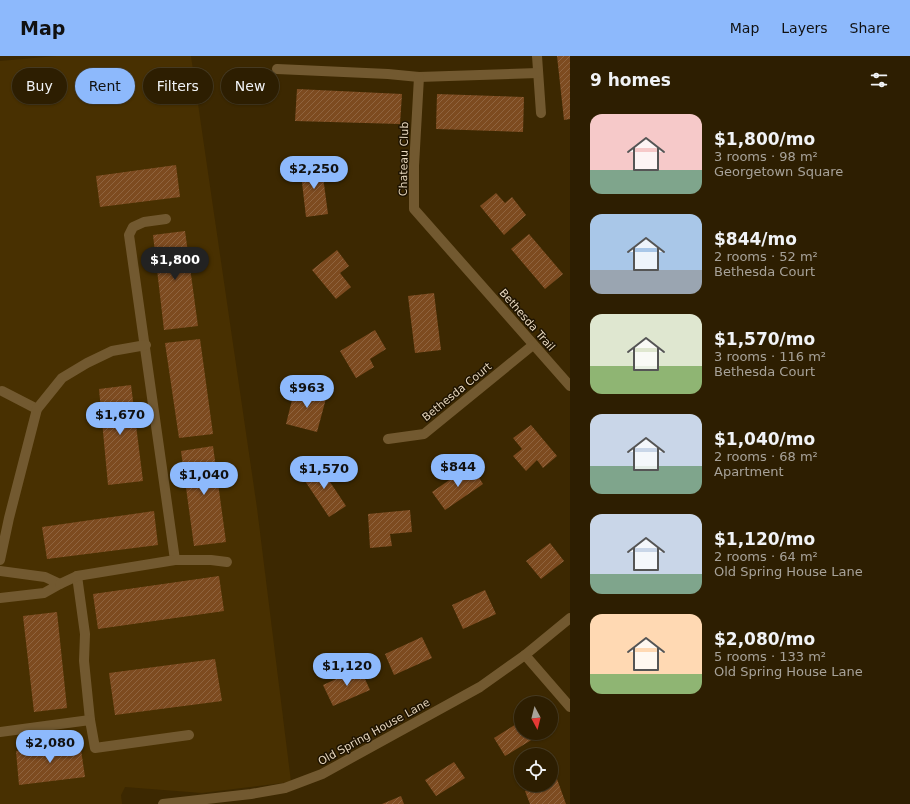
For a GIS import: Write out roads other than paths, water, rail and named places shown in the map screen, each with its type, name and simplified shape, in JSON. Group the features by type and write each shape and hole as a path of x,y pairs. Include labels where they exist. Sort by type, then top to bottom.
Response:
{"street":[{"path":"537,56 541,113"},
{"path":"279,69 388,74 419,77 538,73"},
{"name":"Chateau Club","path":"419,77 414,166 414,209 467,270"},
{"path":"166,219 144,222 133,227 129,235 146,345 175,560"},
{"name":"Bethesda Trail","path":"467,270 570,386"},
{"path":"0,560 9,518 37,409 62,378 87,363 112,351 146,345"},
{"name":"Bethesda Court","path":"388,439 424,434 533,345"},
{"path":"2,390 37,409"},
{"path":"0,598 44,593 77,576 175,560 211,560 227,562"},
{"path":"0,571 46,578 60,584"},
{"path":"77,576 85,634 84,662 90,720 95,748 189,735"},
{"name":"Old Spring House Lane","path":"163,804 251,794 285,788 322,774 480,687 525,656 570,618"},
{"path":"525,656 570,707"},
{"path":"0,732 90,720"}]}
